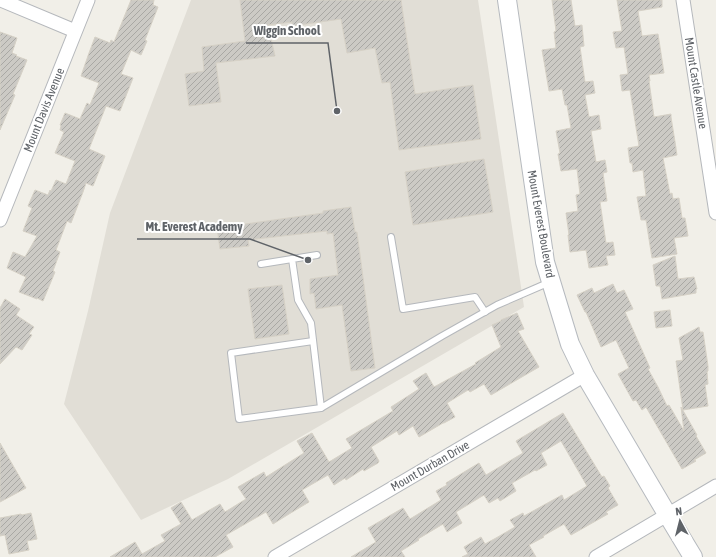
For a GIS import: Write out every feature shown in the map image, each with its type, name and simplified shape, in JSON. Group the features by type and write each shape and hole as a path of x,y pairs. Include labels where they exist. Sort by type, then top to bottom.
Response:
{"street":[{"path":"1,0 75,31"},
{"name":"Mount Davis Avenue","path":"0,220 88,0"},
{"name":"Mount Everest Boulevard","path":"507,0 545,262 570,344 585,375 693,557"},
{"name":"Mount Castle Avenue","path":"683,0 716,213"},
{"name":"Mount Durban Drive","path":"275,557 585,375"},
{"path":"596,557 716,486"}],"lane":[{"path":"391,237 403,309 475,296 485,312"},
{"path":"261,264 317,255"},
{"path":"292,259 298,300 311,323 321,408"},
{"path":"313,341 231,353 239,419 321,408 497,305 551,281"}],"shaded area":[{"path":"191,0 478,0 524,307 228,479 141,520 64,404 88,311 110,213"}],"building":[{"path":"131,0 154,0 153,5 158,7 145,40 147,41 141,55 131,50 121,74 133,78 120,111 106,106 89,149 105,156 93,186 86,183 71,223 67,221 56,250 60,252 53,271 55,272 43,301 19,292 26,277 7,268 13,252 25,257 37,236 23,231 32,208 28,206 35,190 48,195 56,180 66,184 75,161 55,153 64,132 60,130 60,125 65,113 80,119 87,103 90,105 99,83 81,76 95,37 110,43 111,40 114,42"},
{"path":"240,0 401,0 415,94 473,85 481,139 399,150 390,82 382,83 375,48 347,53 341,19 292,26 292,22 268,25 275,56 216,63 221,102 189,106 185,74 204,71 202,47 245,41"},
{"path":"552,0 571,0 575,26 582,25 584,46 580,47 585,82 593,81 595,93 585,95 589,117 599,115 601,129 591,131 596,162 605,160 607,172 603,173 607,201 600,202 606,243 613,242 615,255 606,256 608,265 589,268 586,250 570,252 566,213 578,211 576,195 580,194 577,169 561,171 558,154 560,153 556,131 571,128 567,105 565,105 562,89 549,91 542,50 556,48 554,32 556,31"},
{"path":"617,0 662,0 662,7 638,11 642,36 658,34 664,73 649,75 654,117 671,114 677,155 663,158 670,194 672,193 673,199 679,198 682,218 685,218 688,236 674,238 677,254 652,258 646,220 641,220 637,197 646,196 643,170 633,172 632,163 630,163 628,148 639,146 630,90 622,91 620,75 628,74 624,47 616,48 613,32 622,31"},
{"path":"0,32 17,38 12,53 27,60 13,94 15,95 0,130"},
{"path":"484,159 493,212 413,225 405,172"},
{"path":"351,207 355,232 357,232 375,368 351,371 342,305 316,309 314,293 310,294 310,279 338,275 333,233 327,234 327,231 248,240 249,246 220,249 217,228 323,213 323,211"},
{"path":"675,256 678,279 694,277 697,289 696,293 662,299 660,286 656,286 653,265"},
{"path":"613,284 617,293 624,290 633,309 625,312 650,368 648,369 667,406 669,405 684,431 681,407 706,453 682,469 646,407 642,410 636,400 633,401 618,374 629,368 616,340 601,347 577,295 592,288 594,293"},
{"path":"282,285 289,334 255,339 248,289"},
{"path":"5,299 20,309 16,315 34,327 29,334 32,335 22,350 16,347 0,364 0,308"},
{"path":"670,310 672,326 656,328 654,312"},
{"path":"517,313 524,329 518,331 539,367 491,395 484,384 470,392 468,390 447,403 455,417 419,437 413,426 399,435 397,431 371,447 379,461 378,463 364,471 363,469 346,480 345,478 334,485 328,475 302,490 309,502 273,524 266,512 226,535 233,547 215,557 110,557 135,542 142,554 165,541 161,535 181,524 171,508 181,502 192,520 220,504 225,512 246,499 238,487 264,472 266,477 304,453 297,441 312,433 329,462 352,448 346,439 393,411 391,407 419,389 413,381 426,373 434,387 476,364 475,363 501,347 492,325"},
{"path":"699,327 700,332 703,332 708,366 708,384 705,385 708,406 683,410 676,361 683,360 679,338"},
{"path":"563,413 602,477 604,476 610,486 608,488 618,505 606,512 608,514 571,535 564,524 543,536 544,537 529,545 536,557 462,557 468,554 464,547 481,537 485,544 515,527 510,520 523,513 524,516 562,495 564,500 587,486 561,441 541,453 547,465 512,483 516,491 500,501 498,498 489,503 484,495 456,512 462,523 447,532 443,524 401,551 405,557 351,557 376,542 368,528 403,508 410,519 441,500 436,491 447,485 446,483 479,463 486,475 523,453 516,441"},
{"path":"0,443 26,488 0,502"},
{"path":"31,513 37,539 27,541 29,550 9,554 5,535 0,536 0,518"}],"place":[{"name":"Wiggin School","path":"337,111"},
{"name":"Mt. Everest Academy","path":"308,260"}]}
